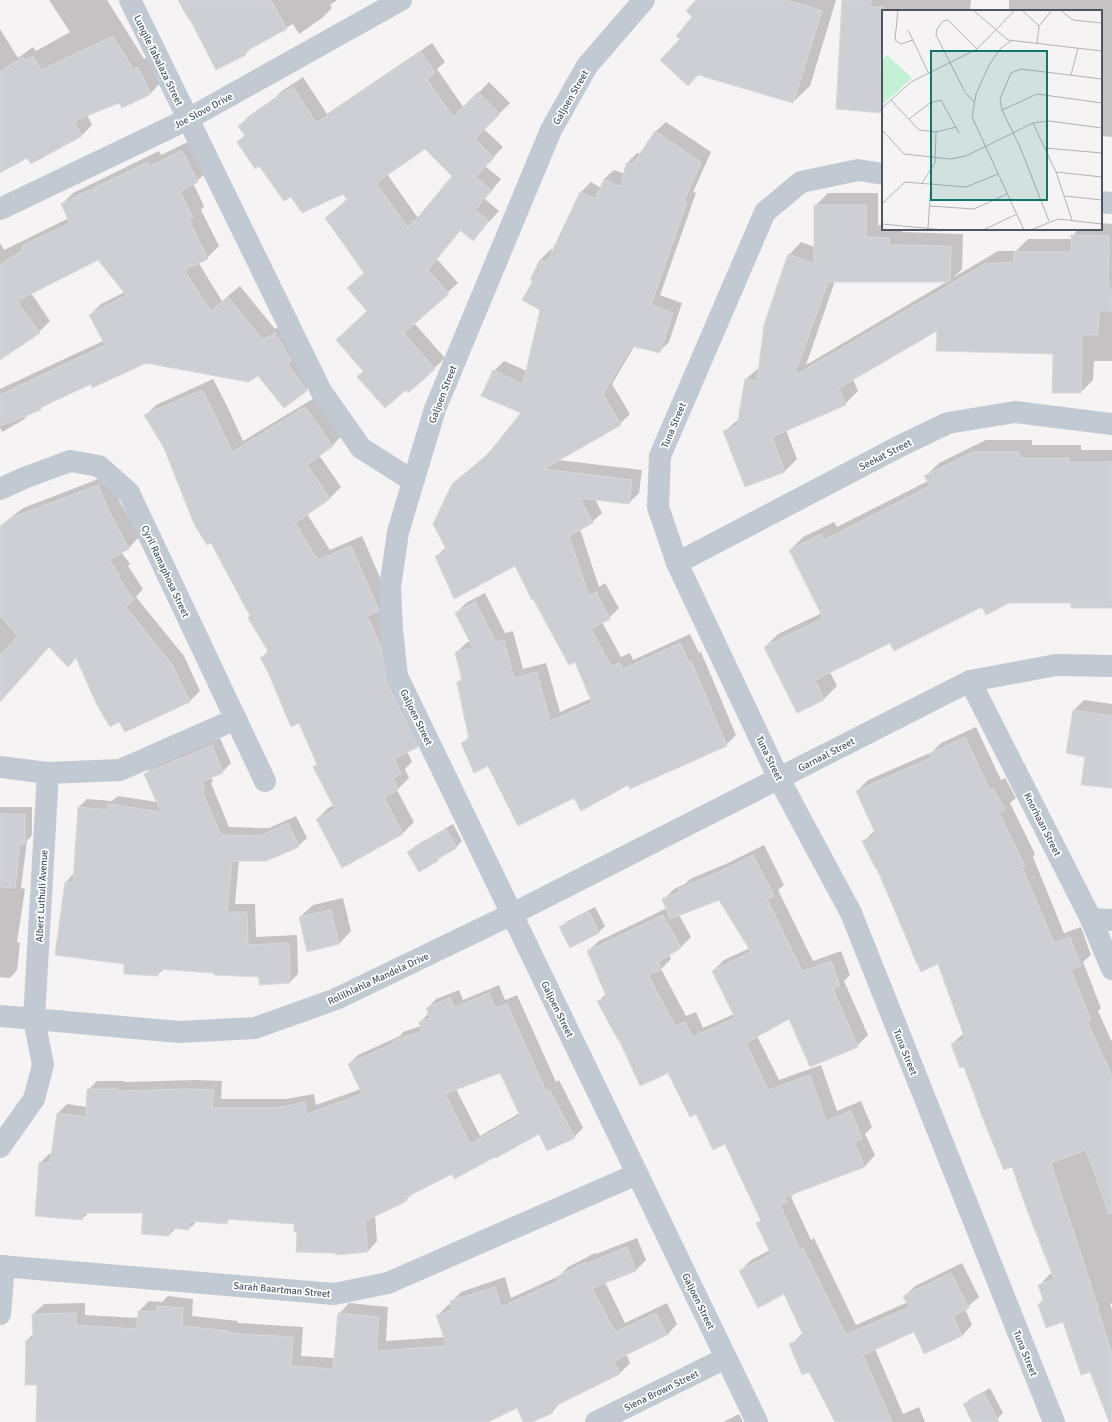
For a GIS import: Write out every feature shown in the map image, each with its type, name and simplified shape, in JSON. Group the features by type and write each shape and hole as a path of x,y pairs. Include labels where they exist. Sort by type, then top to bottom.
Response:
{"street":[{"name":"Lungile Tabalaza Street","path":"130,0 321,391 361,448 413,481"},
{"name":"Joe Slovo Drive","path":"0,209 188,119 401,0"},
{"name":"Galjoen Street","path":"644,0 587,66 550,130 435,409 398,532 390,588 392,629 397,676 757,1422"},
{"name":"Tuna Street","path":"882,174 858,170 801,182 765,212 660,456 658,507 677,563 779,779 852,913 1054,1422"},
{"path":"1102,202 1112,203"},
{"name":"Seekat Street","path":"677,563 900,446 948,423 1015,412 1112,424"},
{"name":"Cyril Ramaphosa Street","path":"0,489 24,478 70,461 100,466 129,493 265,781"},
{"name":"Garnaal Street","path":"512,914 970,681 1056,665 1112,666"},
{"name":"Knorhaan Street","path":"970,681 1101,919 1112,969"},
{"path":"0,768 48,772 120,770 236,719"},
{"name":"Albert Luthuli Avenue","path":"0,1147 34,1099 43,1065 34,1019 48,772"},
{"name":"Rolilhlahla Mandela Drive","path":"0,1016 179,1032 255,1028 336,999 512,914"},
{"name":"Sarah Baartman Street","path":"2,1266 334,1294 388,1283 637,1174"},
{"path":"0,1314 2,1266"},
{"name":"Siena Brown Street","path":"596,1422 726,1358"}],"building":[{"path":"180,0 271,0 287,29 244,52 246,55 216,70"},
{"path":"696,0 787,0 822,11 793,103 698,75 688,86 660,60 680,39 676,36 692,17 686,11"},
{"path":"842,0 871,0 870,7 883,7 880,77 882,77 882,113 836,109"},
{"path":"113,36 133,69 138,67 151,94 122,108 119,103 74,121 82,136 31,164 27,158 0,173 0,72 23,57 25,60 33,56 41,70"},
{"path":"421,52 435,73 427,79 453,117 478,92 500,114 475,139 494,158 475,177 491,190 475,210 489,221 473,241 460,230 428,270 449,294 404,333 435,369 408,393 406,390 385,408 357,377 363,371 336,340 367,311 347,288 364,273 325,218 347,200 343,194 302,213 291,197 284,201 259,166 255,169 237,142 245,136 238,126 271,102 270,101 293,87 316,123","holes":["425,149 452,176 408,228 376,183"]},
{"path":"655,131 701,162 684,201 687,202 651,305 673,313 660,353 632,346 603,394 621,425 544,469 632,480 629,504 580,498 593,523 569,536 589,596 596,592 610,619 591,629 611,666 620,663 623,669 680,643 689,662 691,661 727,746 630,789 628,785 581,811 574,798 518,826 488,766 474,773 461,743 469,739 457,682 462,680 455,652 473,648 455,613 475,602 496,642 504,640 514,678 537,672 550,721 592,703 575,662 569,665 533,599 532,600 515,566 454,599 435,556 447,551 433,524 452,484 487,455 521,413 481,396 493,370 523,384 540,310 522,300 533,281 530,280 540,259 547,262 580,192 595,199 604,179 621,187 626,163 633,164"},
{"path":"182,150 198,182 180,191 193,218 189,220 208,259 184,270 211,311 228,297 263,340 275,333 292,361 288,364 307,391 284,408 258,376 248,382 146,363 92,388 91,384 40,408 41,410 0,426 0,395 105,345 89,315 126,295 98,260 17,301 40,333 0,360 0,265 23,250 22,246 70,223 61,204 148,162 150,166"},
{"path":"814,205 866,205 866,237 889,238 889,245 951,246 950,282 828,282 794,376 985,264 1014,262 1014,252 1071,252 1071,235 1109,236 1108,288 1112,288 1112,312 1099,311 1098,335 1082,335 1081,393 1052,393 1053,354 936,351 937,331 839,388 846,405 772,437 785,472 745,487 723,431 737,426 745,379 757,381 764,325 788,254 814,264"},
{"path":"202,390 232,452 305,407 333,446 307,465 330,499 295,523 318,560 351,546 379,610 367,616 381,646 386,681 418,747 394,759 401,774 393,778 398,790 384,797 403,834 342,868 316,819 335,809 313,767 317,765 299,723 291,727 268,672 260,658 269,653 248,618 250,616 211,543 207,545 194,524 164,448 144,415"},
{"path":"973,452 1019,452 1019,458 1069,458 1069,462 1112,462 1112,608 1071,608 1071,603 1009,603 986,615 982,607 894,651 890,643 815,680 824,700 797,713 764,647 823,618 789,550 821,534 824,540 930,486 924,476"},
{"path":"98,485 108,509 129,549 109,560 120,575 118,576 134,600 125,606 173,666 190,702 125,732 119,722 110,727 97,705 76,658 68,667 49,647 0,702 0,655 18,636 0,616 0,527 11,518"},
{"path":"1073,710 1112,716 1112,788 1081,785 1085,757 1066,753"},
{"path":"965,737 990,790 993,788 1005,809 999,813 1025,866 1022,867 1054,943 1070,937 1081,966 1071,970 1091,1020 1087,1021 1112,1076 1112,1213 1109,1214 1086,1150 1051,1163 1112,1354 1112,1422 1109,1422 1090,1372 1081,1375 1063,1322 1046,1328 1038,1304 1044,1302 1038,1285 1054,1279 1012,1167 1004,1170 964,1067 960,1068 951,1044 965,1039 938,964 921,972 877,869 862,841 876,835 856,791 931,758 929,754"},
{"path":"212,745 223,773 201,782 205,790 202,791 221,835 260,836 288,823 299,847 266,861 232,861 227,912 247,912 248,945 289,943 290,983 259,985 259,977 214,975 214,973 158,969 158,976 124,974 124,964 55,955 65,882 73,883 78,807 108,810 108,804 161,812 144,774"},
{"path":"0,814 25,814 25,844 20,844 15,888 0,887"},
{"path":"446,829 457,848 437,859 438,861 419,872 407,852"},
{"path":"753,855 774,896 767,899 802,971 831,961 840,986 833,989 858,1047 810,1067 789,1019 746,1043 768,1090 810,1075 826,1121 851,1111 862,1139 854,1142 865,1167 785,1197 787,1202 780,1205 800,1250 803,1248 846,1335 909,1307 903,1296 951,1273 969,1308 953,1316 962,1336 924,1354 914,1332 863,1355 892,1422 835,1422 809,1372 802,1375 789,1344 804,1337 784,1294 758,1308 739,1271 771,1254 756,1223 761,1221 725,1144 713,1150 696,1114 690,1117 668,1073 640,1086 619,1040 597,1001 607,998 587,951 663,915 681,948 658,962 661,970 648,975 675,1026 685,1022 692,1037 735,1018 712,971 751,952 719,900 670,919 662,899 679,892 678,889 717,873"},
{"path":"331,910 339,944 307,952 299,917"},
{"path":"589,912 599,933 570,948 559,927"},
{"path":"489,993 495,1008 507,1004 546,1091 549,1089 575,1138 547,1151 539,1134 454,1179 452,1174 405,1198 407,1201 365,1221 368,1252 336,1255 335,1253 296,1252 297,1232 294,1232 294,1224 227,1219 227,1224 190,1221 189,1230 170,1228 169,1236 141,1234 143,1213 83,1213 82,1220 35,1216 39,1163 50,1163 57,1113 86,1117 87,1089 117,1089 117,1091 187,1089 214,1090 212,1108 276,1108 305,1102 307,1114 362,1094 348,1064 394,1043 393,1041 422,1031 419,1022 430,1018 426,1008 450,998 454,1008","holes":["500,1073 520,1116 470,1144 445,1094"]},
{"path":"627,1247 636,1271 592,1288 615,1332 656,1313 667,1335 614,1361 620,1374 551,1408 553,1413 532,1422 523,1422 517,1408 488,1422 36,1422 37,1385 25,1385 26,1340 33,1340 32,1314 76,1313 76,1325 137,1329 138,1311 156,1312 157,1306 183,1308 182,1326 229,1331 228,1333 293,1337 291,1366 333,1369 338,1313 379,1317 376,1351 447,1346 436,1315 452,1310 450,1301 495,1287 501,1307 558,1281 556,1277 585,1262 586,1264"},
{"path":"984,1393 999,1422 972,1422 963,1404"}]}
